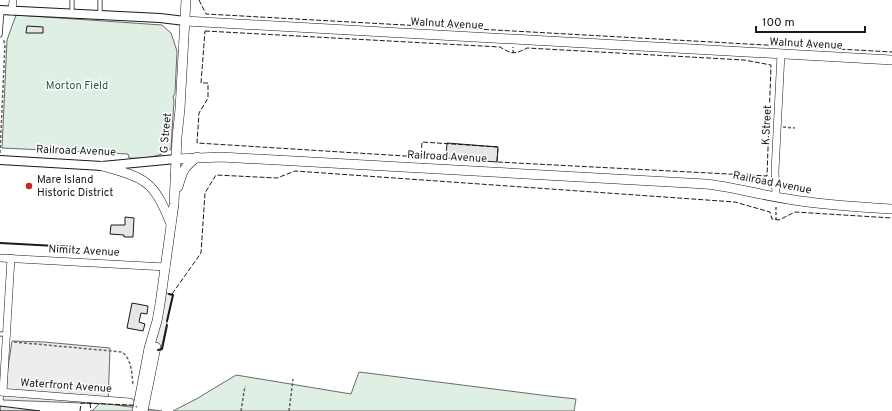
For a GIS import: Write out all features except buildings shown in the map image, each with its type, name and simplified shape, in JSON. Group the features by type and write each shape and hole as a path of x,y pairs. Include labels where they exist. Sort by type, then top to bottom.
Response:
{"main road":[{"name":"G Street","path":"152,348 172,226 186,0"},
{"name":"Walnut Avenue","path":"185,21 781,50 892,60"},
{"name":"Railroad Avenue","path":"176,159 197,157 236,158 706,184 729,187 776,197 825,204 892,209"},
{"path":"174,204 182,171 197,157"},
{"path":"102,166 131,174 141,179 153,189 162,202 172,226"},
{"path":"137,411 152,348"},
{"path":"143,411 152,348"}],"street":[{"path":"12,11 13,0"},
{"name":"Walnut Avenue","path":"1,10 160,18 185,21"},
{"name":"K Street","path":"776,197 775,172 781,50"},
{"name":"Railroad Avenue","path":"0,160 102,166 176,159"},
{"name":"Nimitz Avenue","path":"0,258 166,267"},
{"path":"2,392 6,342 3,334 11,258"},
{"name":"Waterfront Avenue","path":"2,392 130,402"}],"lane":[{"path":"72,0 72,13"},
{"path":"100,0 100,15"},
{"path":"0,34 1,10"}],"path":[{"path":"0,34 5,44 0,157"},
{"path":"778,126 795,128"},
{"path":"776,197 776,220"},
{"path":"6,342 118,351 125,354 130,364"},
{"path":"289,411 294,379"},
{"path":"241,411 245,386"}],"green space":[{"name":"Morton Field","path":"16,15 162,25 171,33 177,51 171,149 157,156 129,158 128,154 2,148 7,40"},
{"path":"359,372 576,399 574,411 173,411 236,375 351,394"},
{"path":"100,403 162,411 92,411"}],"shaded area":[{"path":"163,292 173,295 161,350 155,349 157,321"},
{"path":"12,341 44,342 110,348 108,404 3,400"}],"fence":[{"path":"199,0 206,14 892,52"},
{"path":"205,31 500,47 513,53 527,48 744,60 771,65 767,176 497,162 498,147 422,142 421,157 197,143 199,113 208,98 208,83 201,83 205,31"},
{"path":"172,294 201,253 205,193 216,175 277,178 295,171 735,202 770,212 772,219 779,220 795,212 892,218"},
{"path":"80,411 81,403 131,405 137,407"},
{"path":"90,403 91,411"}],"wall":[{"path":"0,243 75,247"},
{"path":"167,321 173,295 169,294"},
{"path":"158,350 162,349 167,325"}],"place":[{"name":"Mare Island Historic District","path":"29,186"}]}
